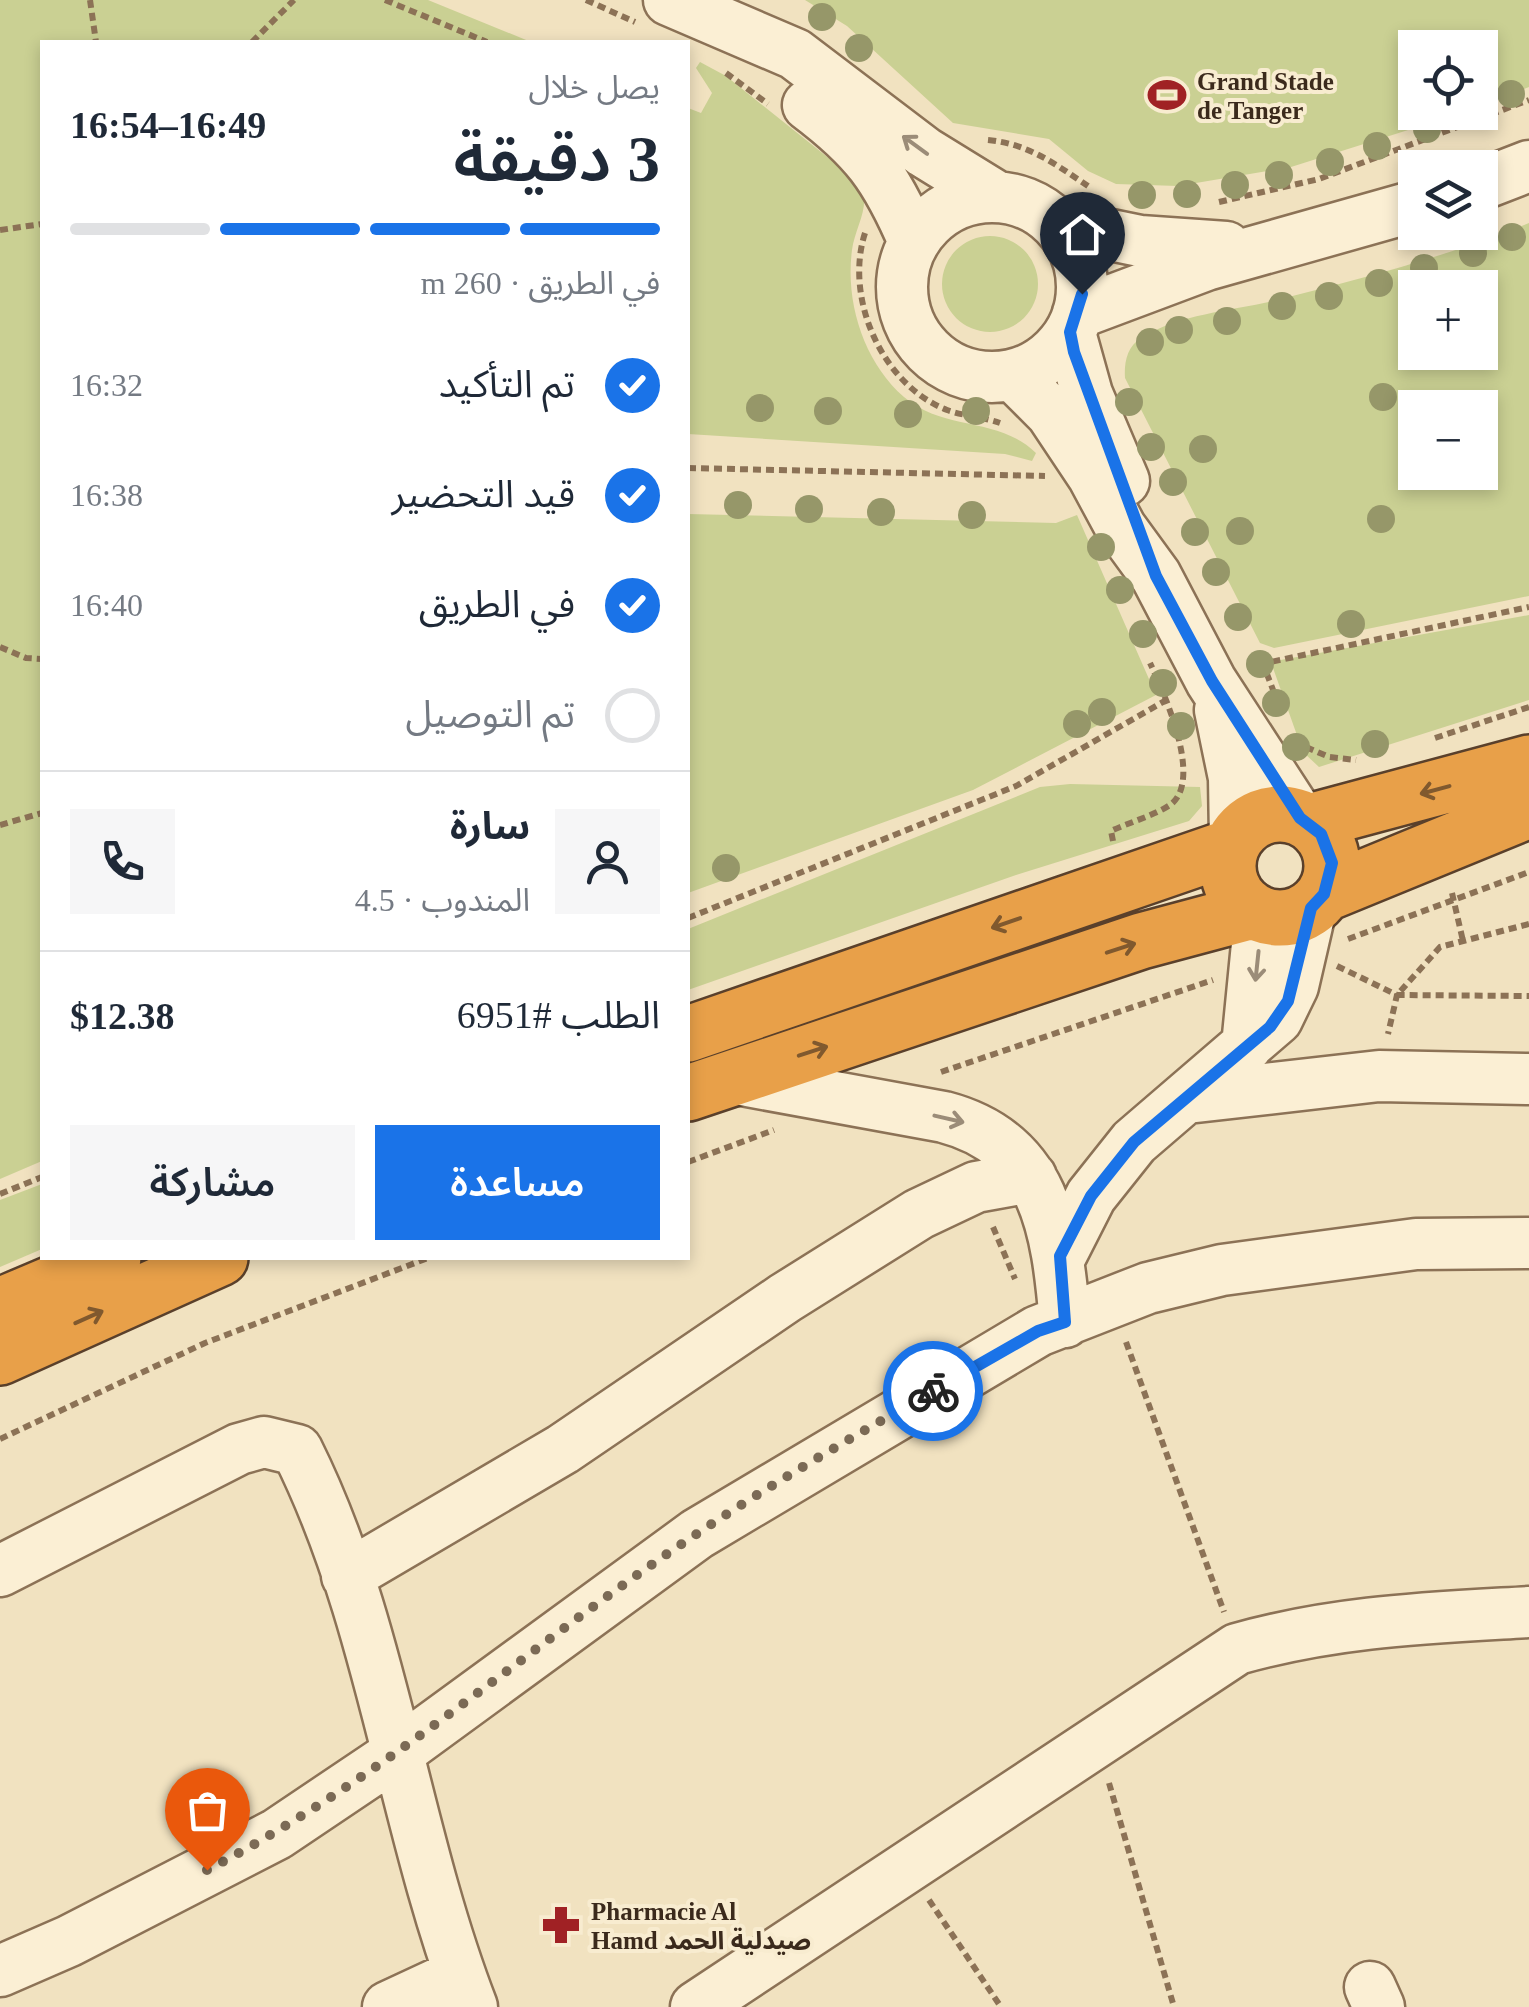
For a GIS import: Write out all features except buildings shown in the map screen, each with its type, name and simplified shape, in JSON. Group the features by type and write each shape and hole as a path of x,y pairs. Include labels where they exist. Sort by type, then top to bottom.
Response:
{"highway":[{"path":"690,1033 1233,843 1250,824 1269,815 1305,820 1529,764"},
{"path":"709,1086 1141,941 1287,907 1529,810"},
{"path":"1233,843 1228,876 1242,902 1287,907 1331,879 1329,847 1305,820"},
{"path":"0,1306 108,1260"},
{"path":"0,1357 216,1260"}],"street":[{"path":"669,0 714,44 745,57 858,144 890,187 914,242"},
{"path":"714,44 745,30 795,54 924,152 997,197 1030,205 1057,224 1077,256 1082,275 1074,323 1087,394 1139,518 1189,690 1234,778 1233,843"},
{"path":"1498,178 1529,166"},
{"path":"997,197 958,204 940,213 914,242 902,286 904,309 920,340 945,364 966,374 1013,375 1046,360 1074,323 1178,274 1261,249 1398,231"},
{"path":"1057,224 1140,241 1261,249"},
{"path":"1013,375 1051,414 1156,576"},
{"path":"1189,690 1305,820"},
{"path":"1060,1256 1111,1168 1187,1098 1249,1031 1270,1027 1288,1001 1287,907"},
{"path":"1187,1098 1378,1076 1529,1079"},
{"path":"709,1086 977,1126 1011,1148 1031,1177 1060,1256 1065,1322"},
{"path":"347,1576 563,1449 785,1298 919,1214 976,1188 1031,1177"},
{"path":"0,1970 69,1941 276,1834 396,1754 697,1534 1038,1331 1148,1288 1222,1270 1416,1244 1529,1243"},
{"path":"0,1571 239,1449 264,1442 296,1450 318,1493 347,1576 414,1830 465,1991 388,2007"},
{"path":"696,2007 1237,1648 1308,1629 1386,1619 1529,1612"}],"path":[{"path":"90,0 96,40"},
{"path":"254,40 294,0"},
{"path":"385,0 482,40"},
{"path":"714,44 773,108"},
{"path":"1208,204 1320,179 1529,100"},
{"path":"982,140 1010,142 1044,155 1097,192"},
{"path":"870,216 861,245 862,295 876,344 890,366 913,390 949,411 1009,426"},
{"path":"0,230 40,224"},
{"path":"690,468 1062,476"},
{"path":"690,917 1016,786 1189,690 1262,661 1529,607"},
{"path":"0,646 26,658 40,659"},
{"path":"1142,647 1189,690"},
{"path":"1262,661 1284,716"},
{"path":"1121,884 1111,831 1172,804 1183,789 1189,690"},
{"path":"1428,741 1529,707"},
{"path":"1294,731 1305,746 1330,758 1354,761 1373,756"},
{"path":"0,825 40,814"},
{"path":"1378,1076 1397,995 1440,947 1529,924"},
{"path":"1331,963 1397,995 1529,996"},
{"path":"925,1078 1215,980 1225,981 1228,1012 1249,1031"},
{"path":"0,1194 40,1178"},
{"path":"0,1439 205,1343 423,1260"},
{"path":"1112,1302 1237,1648"},
{"path":"1096,1738 1174,2007"},
{"path":"906,1866 1001,2007"}],"green space":[{"path":"0,0 428,0 526,40 40,40 40,1162 0,1179"},
{"name":"Grand Stade de Tanger","path":"805,0 1529,0 1529,87 1498,99 1498,30 1398,30 1398,130 1408,130 1291,167 1178,186 1116,184 1088,171 1049,139 953,123 847,26"},
{"path":"700,62 726,76 861,184 864,201 851,270 855,311 868,349 890,383 920,408 1021,441 1036,453 1032,461 1005,454 690,434 690,109 701,113 712,93 696,68"},
{"path":"1529,223 1529,596 1274,648 1260,643 1125,378 1130,350 1141,338 1172,324 1454,250 1498,250 1498,235"},
{"path":"990,236 1008,240 1024,250 1034,266 1038,284 1034,302 1024,318 1008,328 990,332 972,328 956,318 946,302 942,284 946,266 956,250 972,240"},
{"path":"690,514 1056,523 1077,515 1156,695 973,790 690,892"},
{"path":"1529,615 1529,700 1319,767 1303,752 1273,668 1275,661"},
{"path":"1040,787 1200,787 1202,806 1189,821 1016,875 690,989 690,928"},
{"path":"40,1185 40,1250 0,1267 0,1200"}],"way so far":[{"path":"207,1870 276,1834 396,1754 697,1534 933,1391"}],"place":[{"name":"Grand Stade de Tanger","path":"1167,95"},
{"name":"Pharmacie Al Hamd صيدلية الحمد","path":"561,1925"}],"route":[{"path":"933,1391 1038,1331 1065,1322 1060,1256 1091,1196 1134,1142 1224,1069 1277,1019 1293,986 1311,908 1331,879 1329,847 1321,834 1300,818 1262,753 1212,681 1156,576 1139,518 1087,394 1074,352 1070,332 1082,294"}]}
